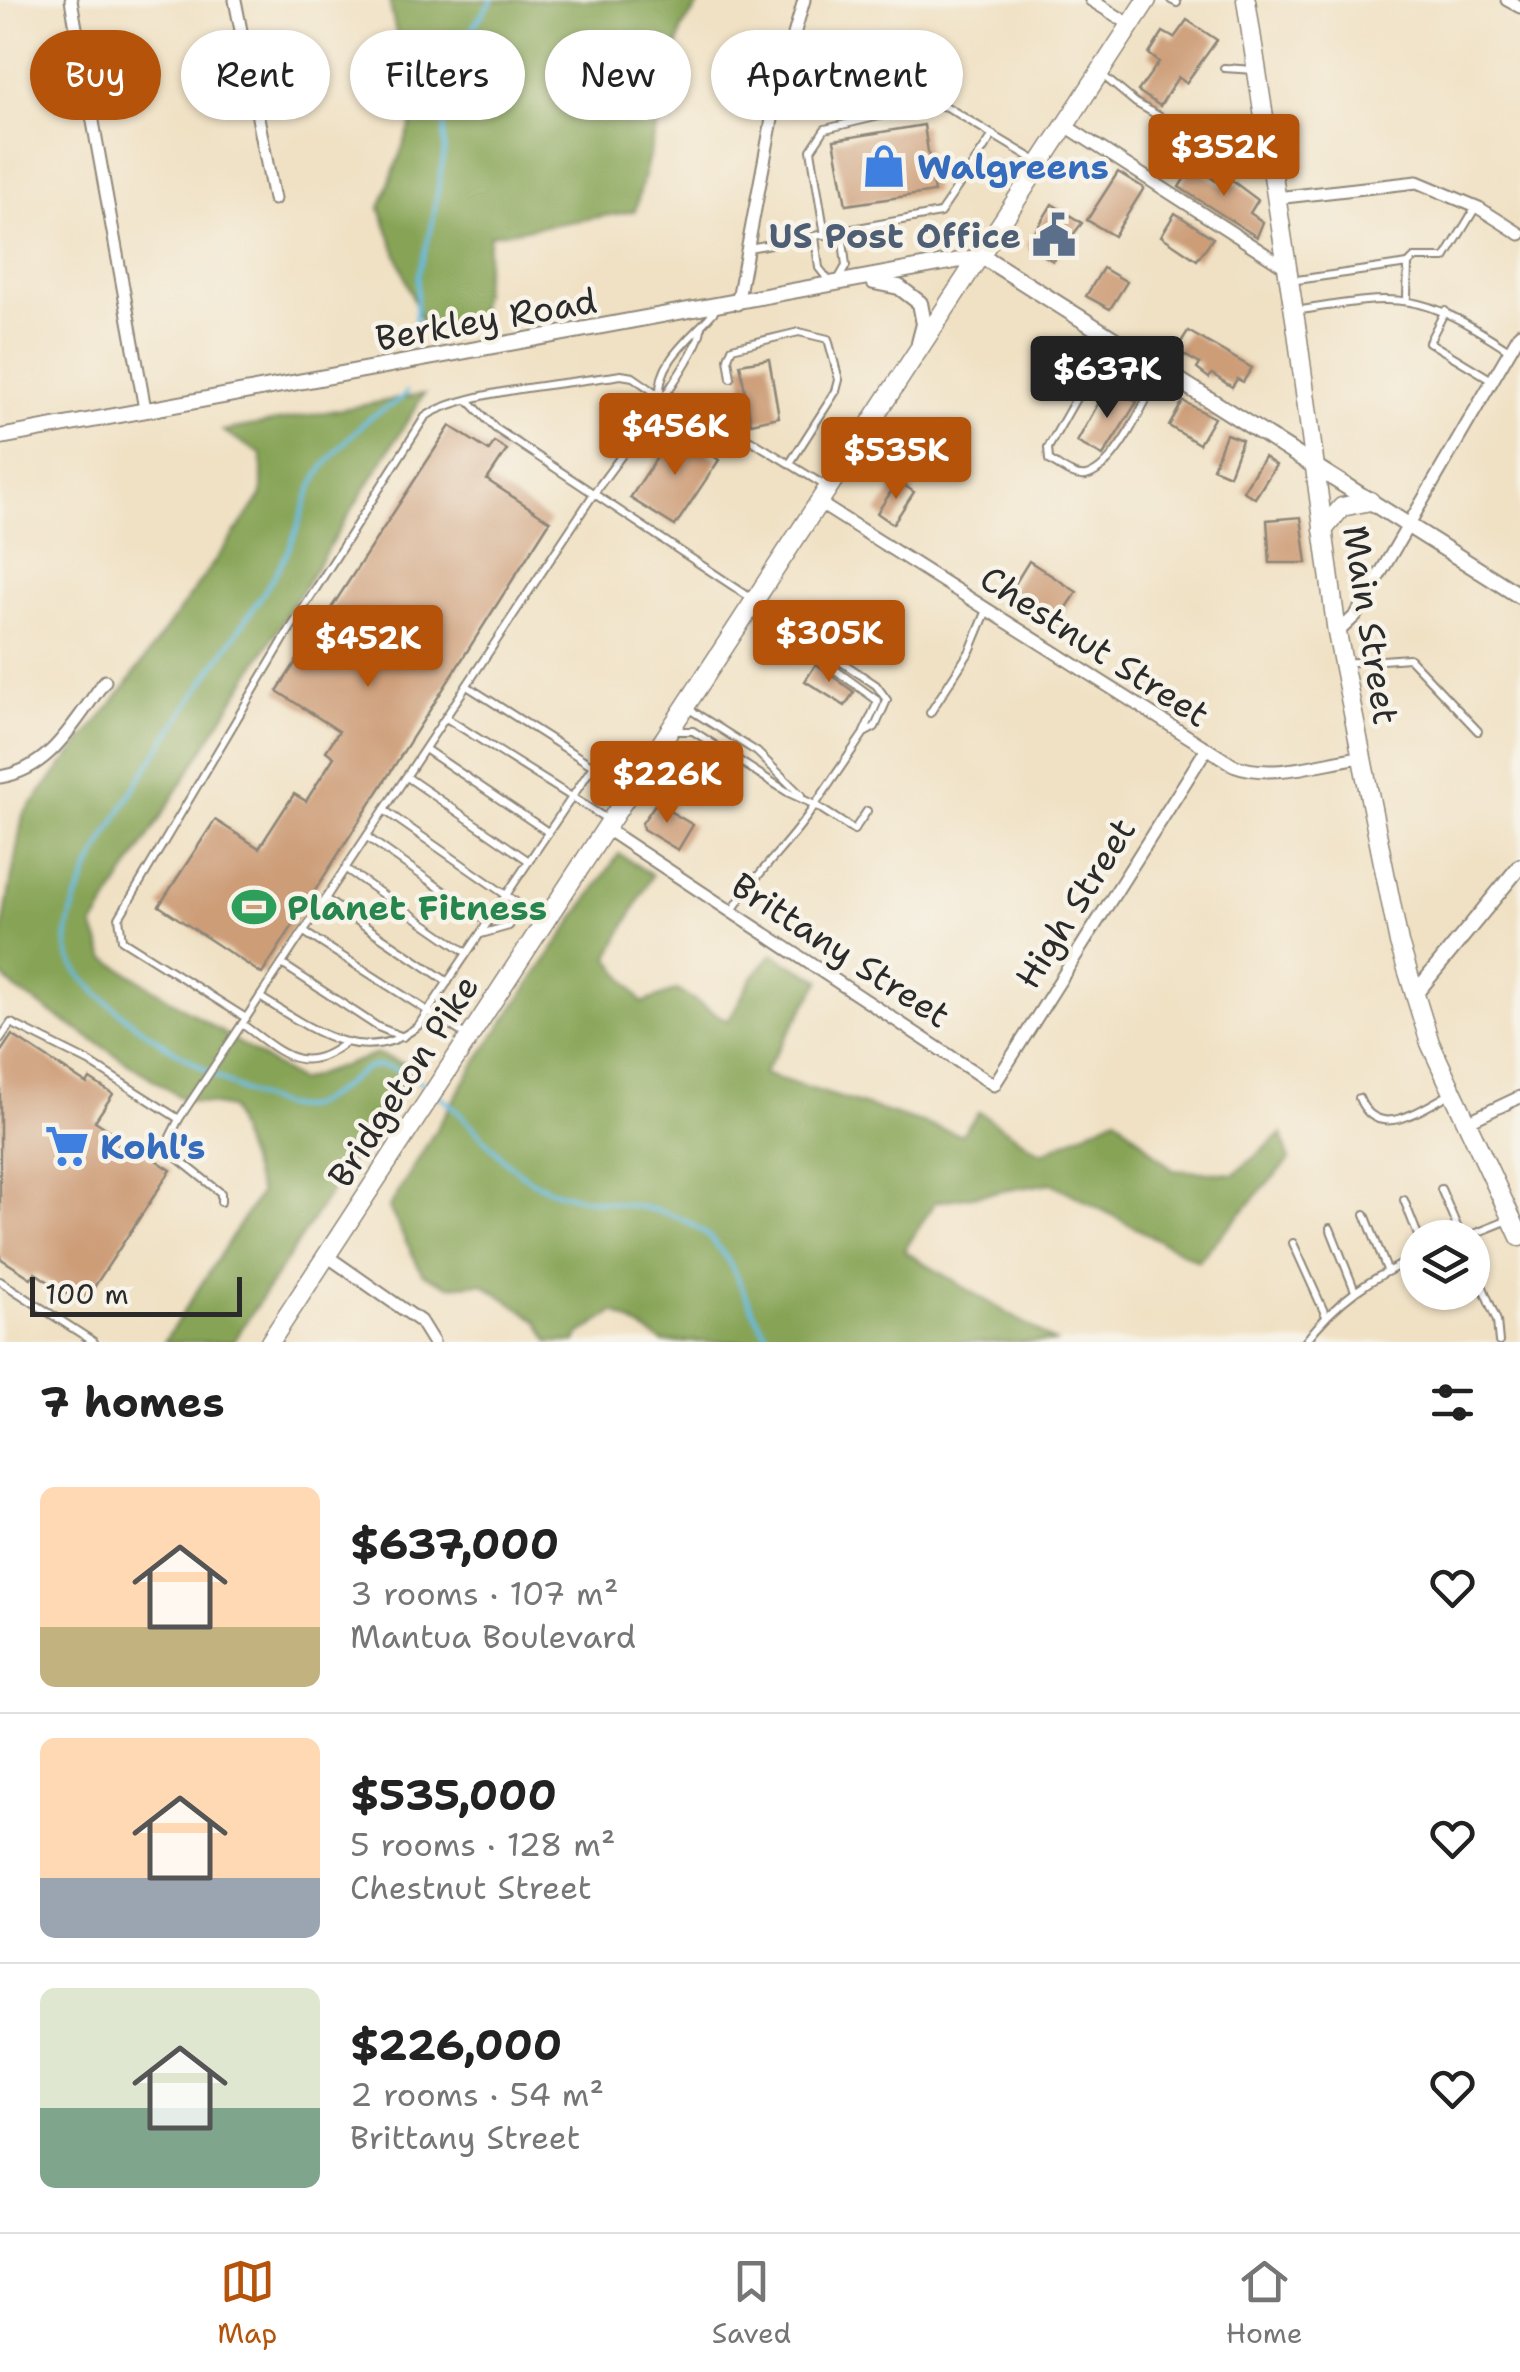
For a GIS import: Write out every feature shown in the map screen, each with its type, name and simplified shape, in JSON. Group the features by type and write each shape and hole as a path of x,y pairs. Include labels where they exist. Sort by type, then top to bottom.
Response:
{"main road":[{"name":"Bridgeton Pike","path":"270,1342 1147,0"},
{"name":"Main Street","path":"1246,0 1336,633 1360,756 1414,996 1520,1237"},
{"path":"982,256 1520,596"},
{"path":"1323,530 1340,508 1370,502"}],"street":[{"path":"71,0 144,409"},
{"path":"235,0 274,199"},
{"path":"737,304 776,93 804,0"},
{"path":"1091,0 1131,25"},
{"path":"1507,0 1520,7"},
{"path":"1066,126 1288,275"},
{"path":"1276,198 1402,182 1428,186 1476,206 1520,234"},
{"name":"Berkley Road","path":"0,437 717,308 982,256"},
{"path":"864,280 900,287 920,303 924,324 916,354"},
{"path":"1336,633 1356,615 1520,333"},
{"name":"Chestnut Street","path":"824,496 1205,751 1258,772 1360,756"},
{"path":"0,776 23,773 44,760 105,681"},
{"name":"High Street","path":"994,1084 1205,751"},
{"name":"Brittany Street","path":"608,825 994,1084"},
{"path":"1414,996 1520,866"},
{"path":"1467,1122 1520,1097"},
{"path":"327,1256 420,1321 433,1342"}],"lane":[{"path":"1224,68 1256,70"},
{"path":"1100,74 1136,103 1171,123"},
{"path":"826,236 811,150 820,132 938,105 1042,164"},
{"path":"748,248 940,213 993,136"},
{"path":"1288,275 1408,264 1414,258 1446,258 1476,206"},
{"path":"815,237 819,268 834,286 846,266 842,232"},
{"path":"1406,298 1408,264"},
{"path":"1293,311 1406,298 1445,311 1510,350"},
{"path":"660,396 659,380 690,334 701,328 717,308"},
{"path":"1445,311 1428,342 1492,380"},
{"path":"220,1202 220,1193 171,1153 169,1142 179,1119 594,494 700,342 701,328"},
{"path":"731,378 728,358 732,348 800,332 828,339 838,370 836,392 790,463"},
{"path":"1112,335 1050,440 1049,460 1073,475 1096,470 1137,419 1162,367"},
{"path":"346,1042 326,1059 297,1061 122,940 119,918 286,634 416,427 438,407 468,400 620,375 633,377 706,428 739,433 790,463 824,496"},
{"path":"735,398 739,433"},
{"path":"468,400 495,428 755,601"},
{"path":"930,713 970,651 988,608"},
{"path":"732,911 762,867 788,846 857,742 885,710 883,692 810,646"},
{"path":"1342,664 1409,658 1478,730"},
{"path":"260,997 329,1041 404,1038 429,1010 572,798 593,766 467,686"},
{"path":"686,706 757,752 802,796 854,830 866,811"},
{"path":"446,718 608,825"},
{"path":"670,732 692,731 788,793 802,796"},
{"path":"425,749 548,832"},
{"path":"407,776 529,861"},
{"path":"384,810 508,892 518,912 509,926 480,934"},
{"path":"366,837 488,922"},
{"path":"346,869 467,953"},
{"path":"325,899 448,982"},
{"path":"304,932 469,1038"},
{"path":"282,964 378,1027 404,1038"},
{"path":"0,1039 10,1023 89,1062 179,1119"},
{"path":"1359,1098 1366,1115 1388,1122 1454,1093"},
{"path":"1441,1190 1455,1220"},
{"path":"1404,1200 1412,1220"},
{"path":"1365,1214 1388,1270"},
{"path":"1490,1228 1512,1219"},
{"path":"1330,1228 1355,1291"},
{"path":"1293,1243 1326,1316"},
{"path":"1305,1342 1326,1316 1355,1291 1400,1265"},
{"path":"0,1281 94,1342"},
{"path":"1490,1306 1499,1342"}],"green space":[{"path":"389,0 702,0 681,30 545,30 545,120 658,120 635,211 490,235 478,319 424,329 380,208 413,120 525,120 525,30 395,30"},
{"path":"424,394 93,926 105,958 299,1081 377,1054 412,1066 233,1342 164,1342 260,1193 230,1108 183,1099 15,989 0,974 0,944 23,815 122,691 262,495 262,455 223,431"},
{"path":"619,854 652,875 609,957 642,1003 677,990 728,1021 753,976 772,954 821,980 763,1074 961,1135 979,1112 1042,1153 1116,1117 1173,1170 1234,1174 1282,1134 1289,1160 1198,1261 1051,1183 935,1202 904,1251 1055,1342 663,1342 615,1312 579,1335 576,1342 549,1342 538,1321 482,1283 449,1286 422,1273 389,1208 475,1064"}],"building":[{"path":"1187,20 1217,40 1186,83 1178,77 1160,106 1138,91 1159,62 1149,54 1163,32 1174,38"},
{"name":"Walgreens","path":"924,125 934,192 846,205 834,140"},
{"path":"1193,165 1223,186 1227,177 1258,200 1250,213 1263,222 1257,237 1179,187"},
{"path":"1118,172 1144,188 1114,236 1087,220"},
{"name":"US Post Office","path":"1052,204 1082,223 1053,261 1027,245"},
{"path":"1175,213 1213,238 1197,260 1161,236"},
{"path":"1103,268 1127,282 1110,309 1086,296"},
{"path":"1188,331 1252,368 1243,382 1237,379 1232,387 1212,374 1209,378 1197,369 1200,364 1176,350"},
{"path":"769,359 779,417 751,423 740,364"},
{"path":"1108,386 1137,402 1103,456 1077,442"},
{"path":"1183,401 1214,418 1199,444 1169,426"},
{"path":"450,426 489,451 494,442 507,450 487,480 550,521 262,974 159,906 215,820 259,848 294,794 306,801 334,757 326,751 339,731 277,691"},
{"path":"675,430 719,460 675,526 630,498"},
{"path":"1226,434 1242,440 1229,475 1213,468"},
{"path":"1264,457 1276,465 1255,498 1243,491"},
{"path":"898,481 914,492 893,524 877,513"},
{"path":"1301,517 1307,563 1270,563 1267,520"},
{"path":"1029,561 1077,592 1053,629 1007,597"},
{"path":"816,664 854,692 845,706 805,681"},
{"path":"656,803 693,825 678,850 643,829 642,823"},
{"name":"Kohl's","path":"12,1035 87,1084 90,1079 113,1094 95,1121 171,1170 83,1304 35,1273 31,1278 0,1258 0,1053"}],"waterway":[{"path":"414,345 418,275 432,226 444,153 444,91 454,54 492,0"},
{"path":"407,392 358,429 317,478 285,557 119,814 90,869 71,916 68,951 94,990 138,1027 214,1075 273,1103 307,1107 375,1066 406,1074 429,1088"},
{"path":"437,1094 507,1162 534,1182 577,1197 669,1214 709,1237 728,1260 772,1342"}],"place":[{"name":"Walgreens","path":"884,166"},
{"name":"US Post Office","path":"1054,235"},
{"name":"Planet Fitness","path":"254,907"},
{"name":"Kohl's","path":"67,1146"}]}
